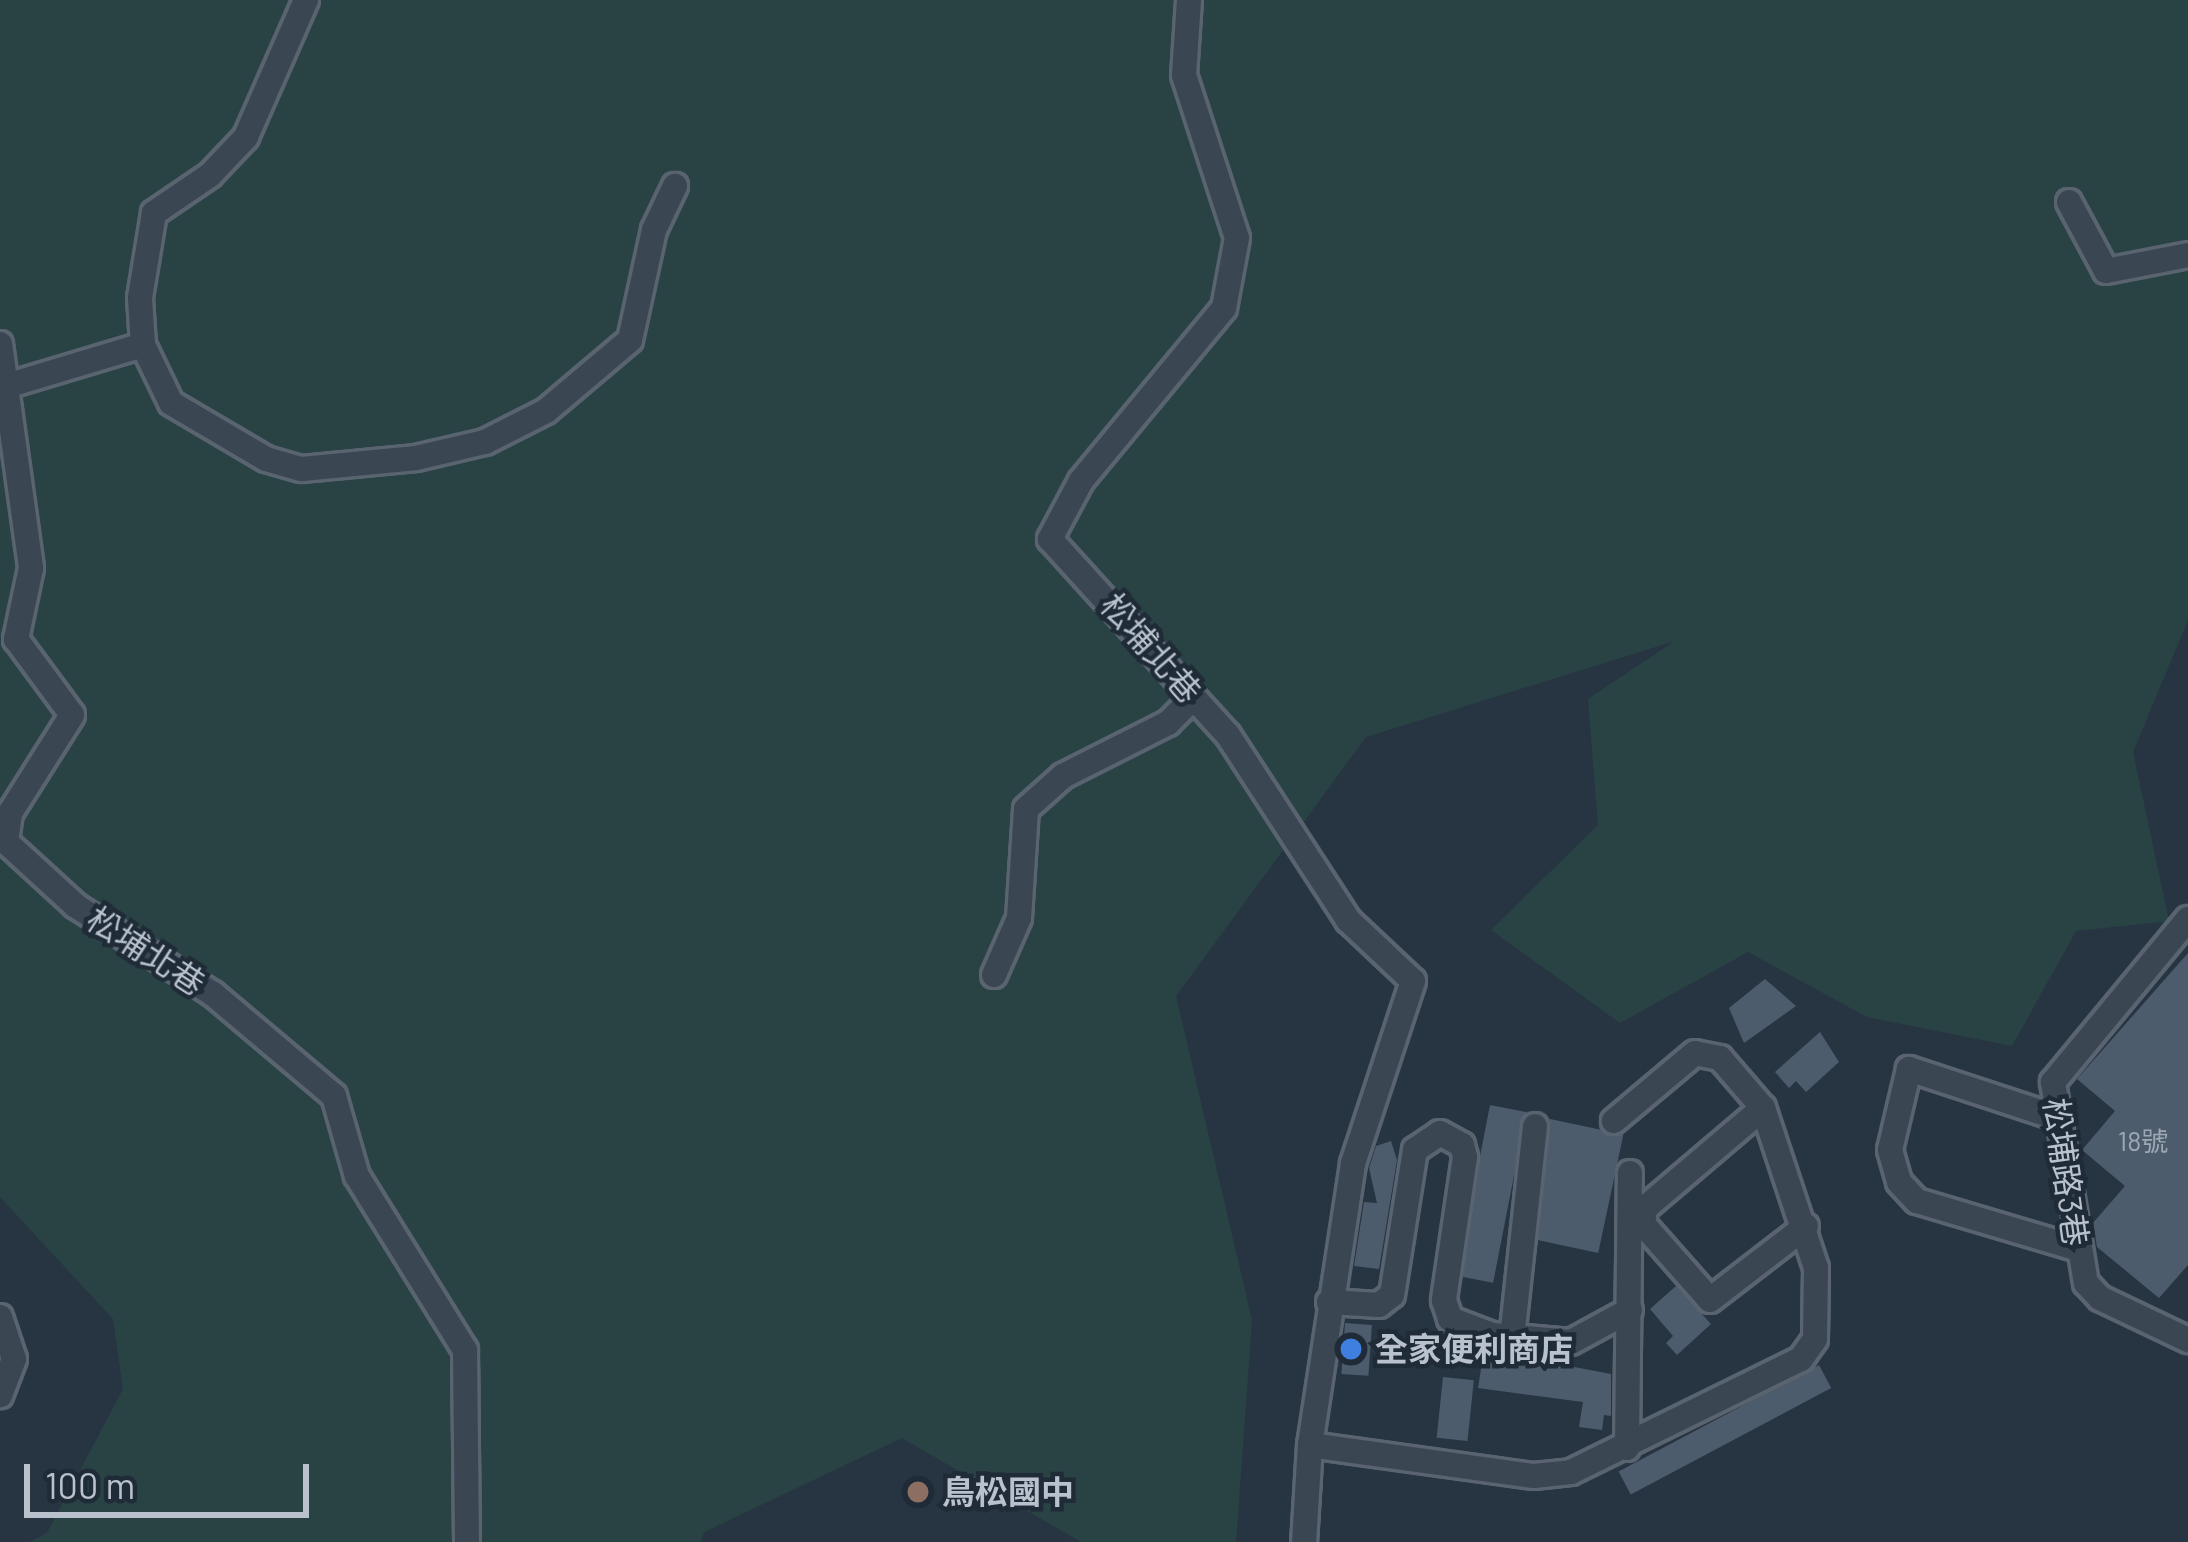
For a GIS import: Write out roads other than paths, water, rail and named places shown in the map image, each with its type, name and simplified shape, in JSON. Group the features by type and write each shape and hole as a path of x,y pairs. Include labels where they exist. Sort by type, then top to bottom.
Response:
{"street":[{"path":"306,0 246,137 210,175 154,213 140,298 143,345 182,413 302,469 485,442 546,411 630,340 654,230 675,186"},
{"name":"松埔北巷","path":"1189,0 1184,75 1237,238 1224,308 1081,481 1049,539 1132,622 1192,699 1228,735 1348,920 1413,981 1353,1164 1310,1445 1304,1542"},
{"path":"2069,202 2106,271 2188,255"},
{"name":"松埔北巷","path":"0,344 31,568 16,639 71,715 10,813 6,842 76,906 213,994 334,1096 357,1175 466,1350 466,1542"},
{"path":"6,386 143,345"},
{"path":"994,975 1022,904 1026,809 1064,776 1168,723 1192,699"},
{"name":"松埔路3巷","path":"2188,920 2057,1069 2055,1117 2076,1249 2093,1293 2188,1340"},
{"path":"1310,1445 1534,1476 1571,1472 1627,1448 1812,1347 1816,1268 1806,1226 1763,1108 1720,1058 1695,1053 1614,1121"},
{"path":"2055,1117 1910,1069 1889,1136 1909,1195 2076,1249"},
{"path":"1763,1108 1645,1208 1643,1223 1710,1300 1806,1226"},
{"path":"1512,1338 1535,1126"},
{"path":"1329,1302 1379,1305 1392,1295 1415,1150 1440,1133 1462,1145 1465,1156 1444,1300 1450,1319 1512,1338 1584,1340 1630,1310"},
{"path":"1627,1448 1630,1173"},
{"path":"0,1317 14,1359 0,1395"}],"place":[{"name":"全家便利商店","path":"1351,1349"},
{"name":"鳥松國中","path":"918,1492"}]}
